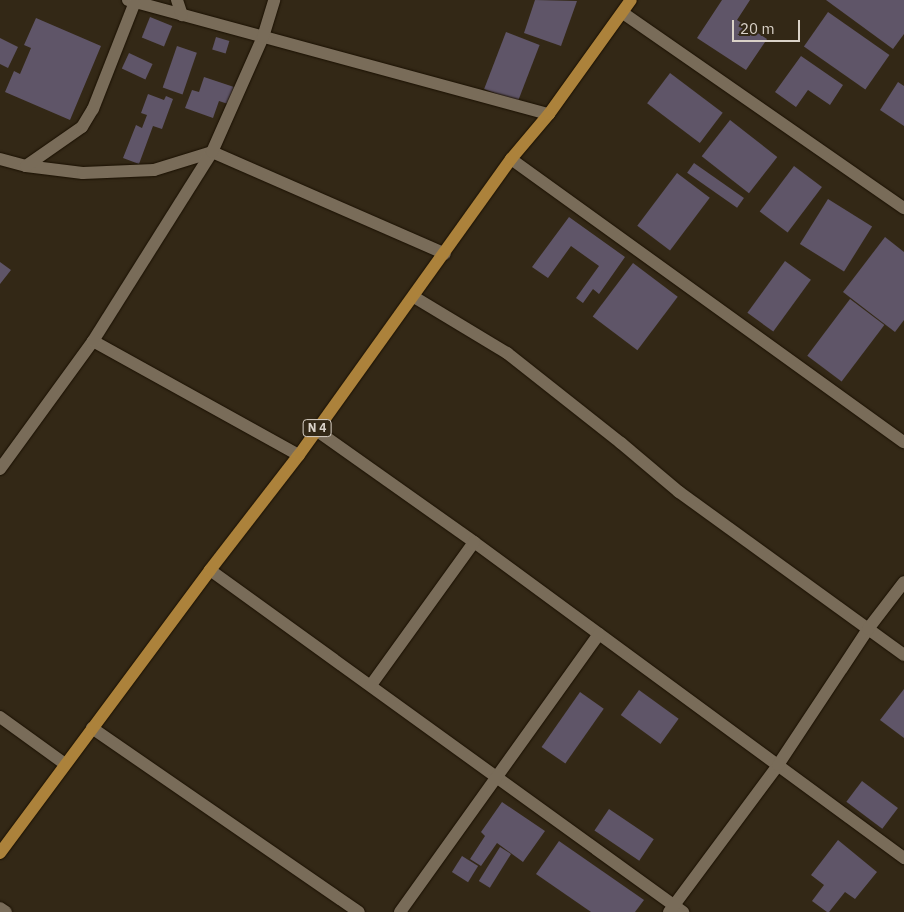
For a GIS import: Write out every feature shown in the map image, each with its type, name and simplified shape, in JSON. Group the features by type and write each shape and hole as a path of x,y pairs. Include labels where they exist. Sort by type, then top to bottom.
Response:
{"main road":[{"name":"N 4","path":"0,853 210,570 299,455 445,254 511,159 549,114 623,14 631,0"}],"street":[{"path":"178,0 182,15"},
{"path":"0,469 93,341 212,152 263,37 274,0"},
{"path":"26,166 82,127 93,109 132,1 549,114"},
{"path":"623,14 904,208"},
{"path":"0,160 26,166 83,173 154,170 212,152 445,254"},
{"path":"511,159 904,442"},
{"path":"414,297 507,353 621,443 679,492 904,655"},
{"path":"93,341 299,455"},
{"path":"316,430 474,542 904,858"},
{"path":"371,685 474,542"},
{"path":"210,570 497,776 675,910 778,765 868,629 904,582"},
{"path":"400,912 599,634"},
{"path":"0,718 65,764"},
{"path":"92,728 359,912"},
{"path":"0,908 6,912"}],"building":[{"path":"535,0 577,1 561,46 524,33"},
{"path":"722,0 750,0 737,20 767,39 746,70 697,38"},
{"path":"826,0 904,0 904,34 893,49"},
{"path":"828,12 889,55 865,89 804,46"},
{"path":"150,17 172,26 164,46 142,37"},
{"path":"36,18 101,46 70,120 5,92 14,71 20,74 31,48 24,45"},
{"path":"506,32 540,45 518,102 484,89"},
{"path":"216,37 229,41 226,54 212,49"},
{"path":"0,38 18,47 8,68 0,64"},
{"path":"177,46 197,53 183,94 163,88"},
{"path":"129,53 153,64 145,79 122,68"},
{"path":"801,56 843,85 830,105 808,90 796,107 775,92"},
{"path":"670,73 723,113 700,143 647,103"},
{"path":"204,77 234,87 228,104 219,101 213,118 185,108 192,90 199,92"},
{"path":"898,82 904,86 904,126 880,110"},
{"path":"148,94 164,100 166,96 173,99 162,129 153,126 139,164 123,158 136,125 142,128 147,115 141,113"},
{"path":"730,120 777,157 749,193 702,156"},
{"path":"694,163 744,198 737,208 687,173"},
{"path":"794,166 822,187 788,233 760,212"},
{"path":"677,173 710,198 670,250 637,226"},
{"path":"828,199 872,227 844,272 800,244"},
{"path":"569,217 625,257 599,294 593,289 583,303 576,298 599,266 571,246 548,278 532,267"},
{"path":"885,237 904,252 904,320 895,332 843,292"},
{"path":"785,261 811,280 773,332 747,313"},
{"path":"0,262 11,270 0,284"},
{"path":"633,263 678,297 637,350 593,317"},
{"path":"850,299 884,325 842,382 807,356"},
{"path":"904,689 904,738 880,720"},
{"path":"639,690 679,719 660,744 621,715"},
{"path":"580,692 604,709 565,764 542,747"},
{"path":"862,781 898,808 882,829 846,802"},
{"path":"502,802 545,831 523,862 497,843 481,866 470,859 485,836 481,832"},
{"path":"609,809 654,839 639,861 594,831"},
{"path":"838,840 877,872 855,899 845,892 827,912 812,901 824,885 811,875"},
{"path":"559,841 644,900 635,912 591,912 536,874"},
{"path":"500,847 511,854 490,888 479,881"},
{"path":"462,856 478,866 468,882 452,872"}]}
